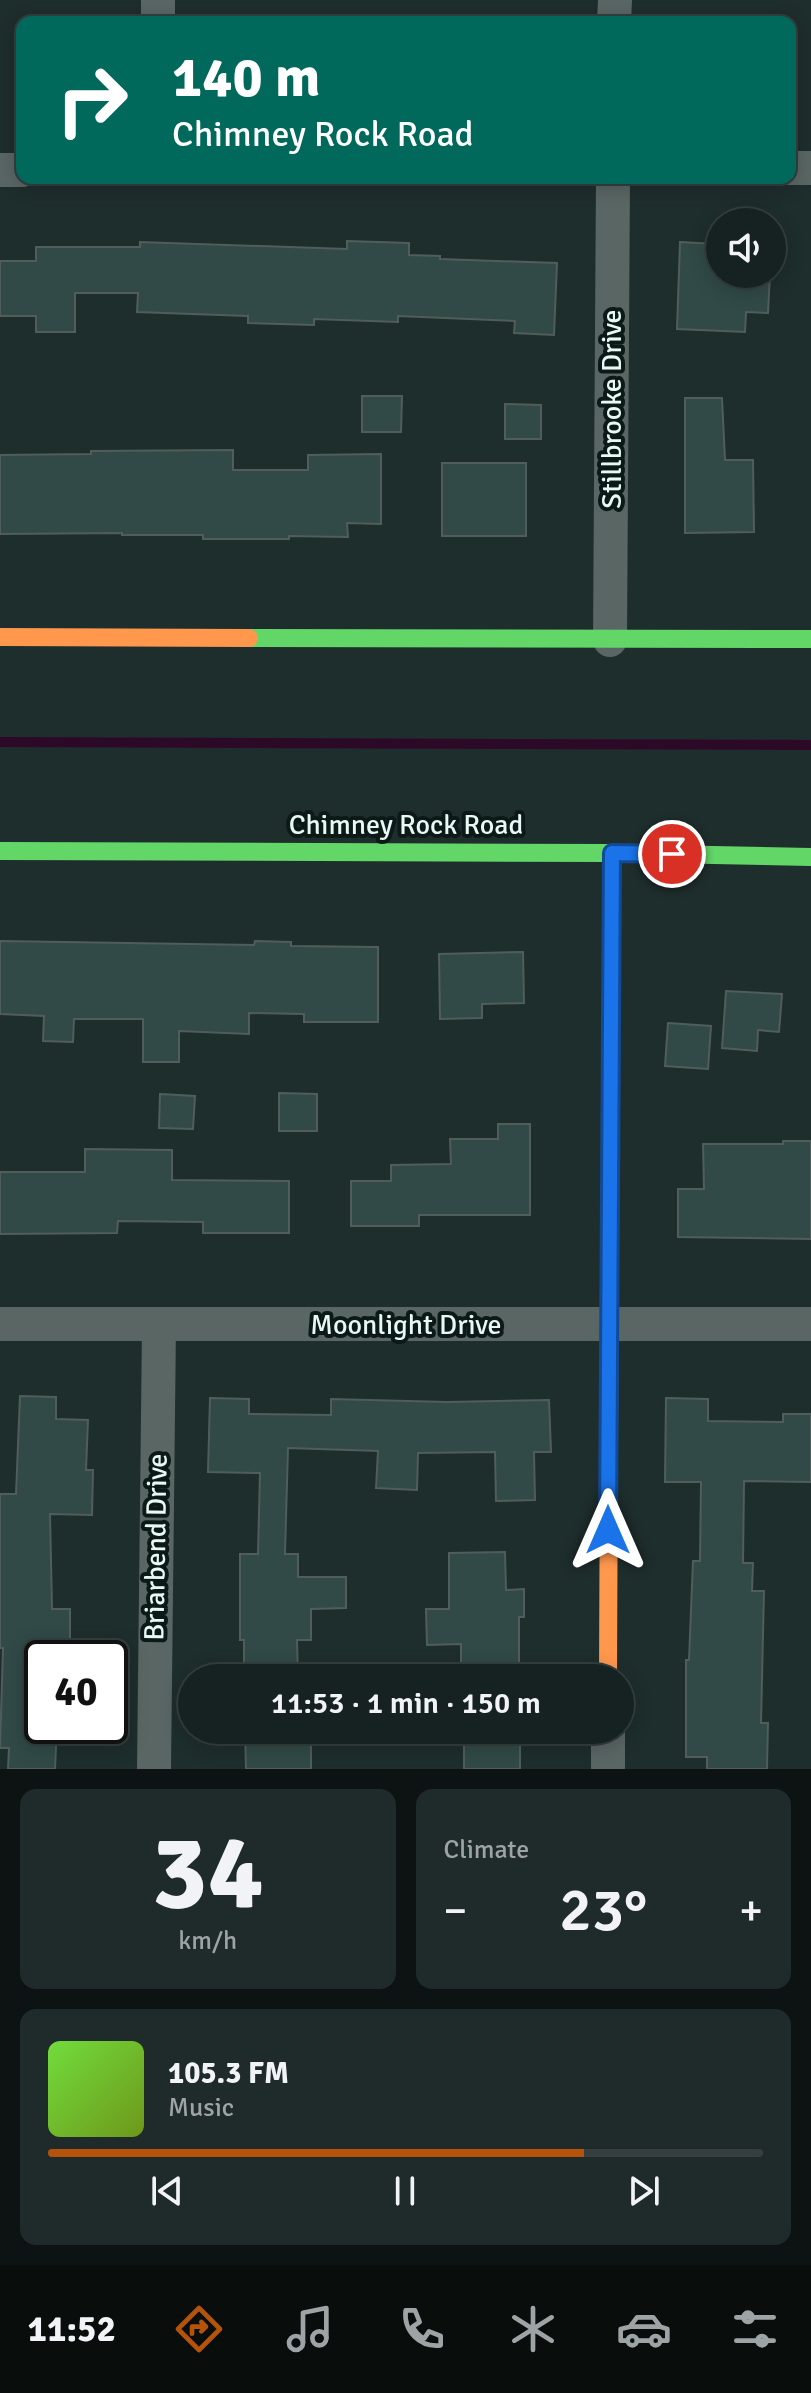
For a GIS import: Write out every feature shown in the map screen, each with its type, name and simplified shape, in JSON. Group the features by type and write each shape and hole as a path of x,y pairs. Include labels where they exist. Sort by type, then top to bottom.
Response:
{"main road":[{"path":"0,637 811,639"},
{"name":"Chimney Rock Road","path":"0,851 612,853 811,857"},
{"path":"608,1664 612,853"}],"street":[{"name":"Stillbrooke Drive","path":"610,640 613,184"},
{"name":"Moonlight Drive","path":"0,1324 811,1324"},
{"name":"Briarbend Drive","path":"154,1769 159,1325"},
{"path":"608,1744 608,1769"}],"building":[{"path":"347,241 409,243 409,255 440,256 440,259 557,263 554,335 514,333 515,321 398,316 398,322 314,319 314,325 248,323 248,316 137,312 138,293 75,293 75,332 36,332 36,316 0,316 0,261 36,261 36,247 140,247 140,242 347,249"},
{"path":"680,242 706,243 706,288 769,288 768,313 746,312 745,332 677,329"},
{"path":"362,396 402,396 401,432 362,432"},
{"path":"685,398 722,398 725,460 753,460 754,532 685,533"},
{"path":"505,404 541,405 541,439 505,439"},
{"path":"233,450 233,470 308,470 308,455 381,454 381,524 347,523 348,537 289,536 289,539 203,539 203,535 122,533 0,534 0,455"},
{"path":"442,463 526,463 526,536 442,536"},
{"path":"0,941 254,945 255,941 291,942 291,946 378,947 378,1022 304,1022 304,1014 249,1013 249,1034 179,1031 179,1062 143,1062 143,1019 74,1019 73,1042 43,1041 44,1016 0,1014"},
{"path":"523,952 524,1003 482,1004 482,1018 440,1019 439,954"},
{"path":"726,991 782,994 779,1032 758,1030 757,1051 722,1048"},
{"path":"668,1023 711,1026 708,1069 665,1066"},
{"path":"279,1093 317,1094 317,1131 279,1131"},
{"path":"160,1094 195,1096 193,1129 159,1128"},
{"path":"498,1124 530,1124 530,1215 419,1215 419,1226 351,1226 351,1181 391,1181 391,1165 451,1164 450,1139 498,1139"},
{"path":"783,1141 811,1141 811,1239 678,1237 678,1189 704,1189 703,1144 783,1144"},
{"path":"85,1149 172,1150 172,1180 289,1181 289,1233 203,1233 203,1222 118,1221 117,1233 0,1234 0,1172 85,1172"},
{"path":"20,1396 56,1397 56,1419 88,1420 86,1470 93,1470 92,1515 50,1514 52,1609 70,1609 70,1640 24,1640 24,1744 56,1744 55,1769 8,1769 9,1748 0,1748 3,1648 0,1648 0,1494 16,1494"},
{"path":"210,1398 249,1399 249,1414 331,1415 331,1399 447,1402 549,1400 551,1452 534,1452 535,1500 496,1501 495,1452 418,1453 417,1490 376,1488 378,1451 288,1448 285,1554 298,1554 298,1577 346,1577 346,1608 311,1609 311,1640 297,1640 298,1664 244,1664 244,1640 240,1640 240,1554 258,1554 260,1473 208,1472"},
{"path":"666,1398 708,1399 708,1421 783,1422 783,1414 811,1414 811,1482 744,1481 743,1563 753,1563 752,1591 764,1591 761,1723 768,1723 767,1769 707,1769 707,1757 686,1757 686,1660 689,1660 693,1561 700,1561 701,1482 665,1482"},
{"path":"505,1552 506,1590 524,1589 524,1617 519,1617 519,1664 461,1664 461,1644 427,1645 426,1609 449,1609 449,1553"},
{"path":"245,1744 311,1744 311,1769 246,1769"},
{"path":"464,1744 520,1744 520,1769 464,1769"}],"waterway":[{"path":"0,742 811,745"}],"traffic: fast":[{"path":"249,638 811,639"},
{"path":"0,851 612,853 811,857"},
{"path":"610,1210 612,853"}],"traffic: slow":[{"path":"0,637 249,638"},
{"path":"608,1664 610,1210"}],"route":[{"path":"608,1530 612,853 672,854"}]}
